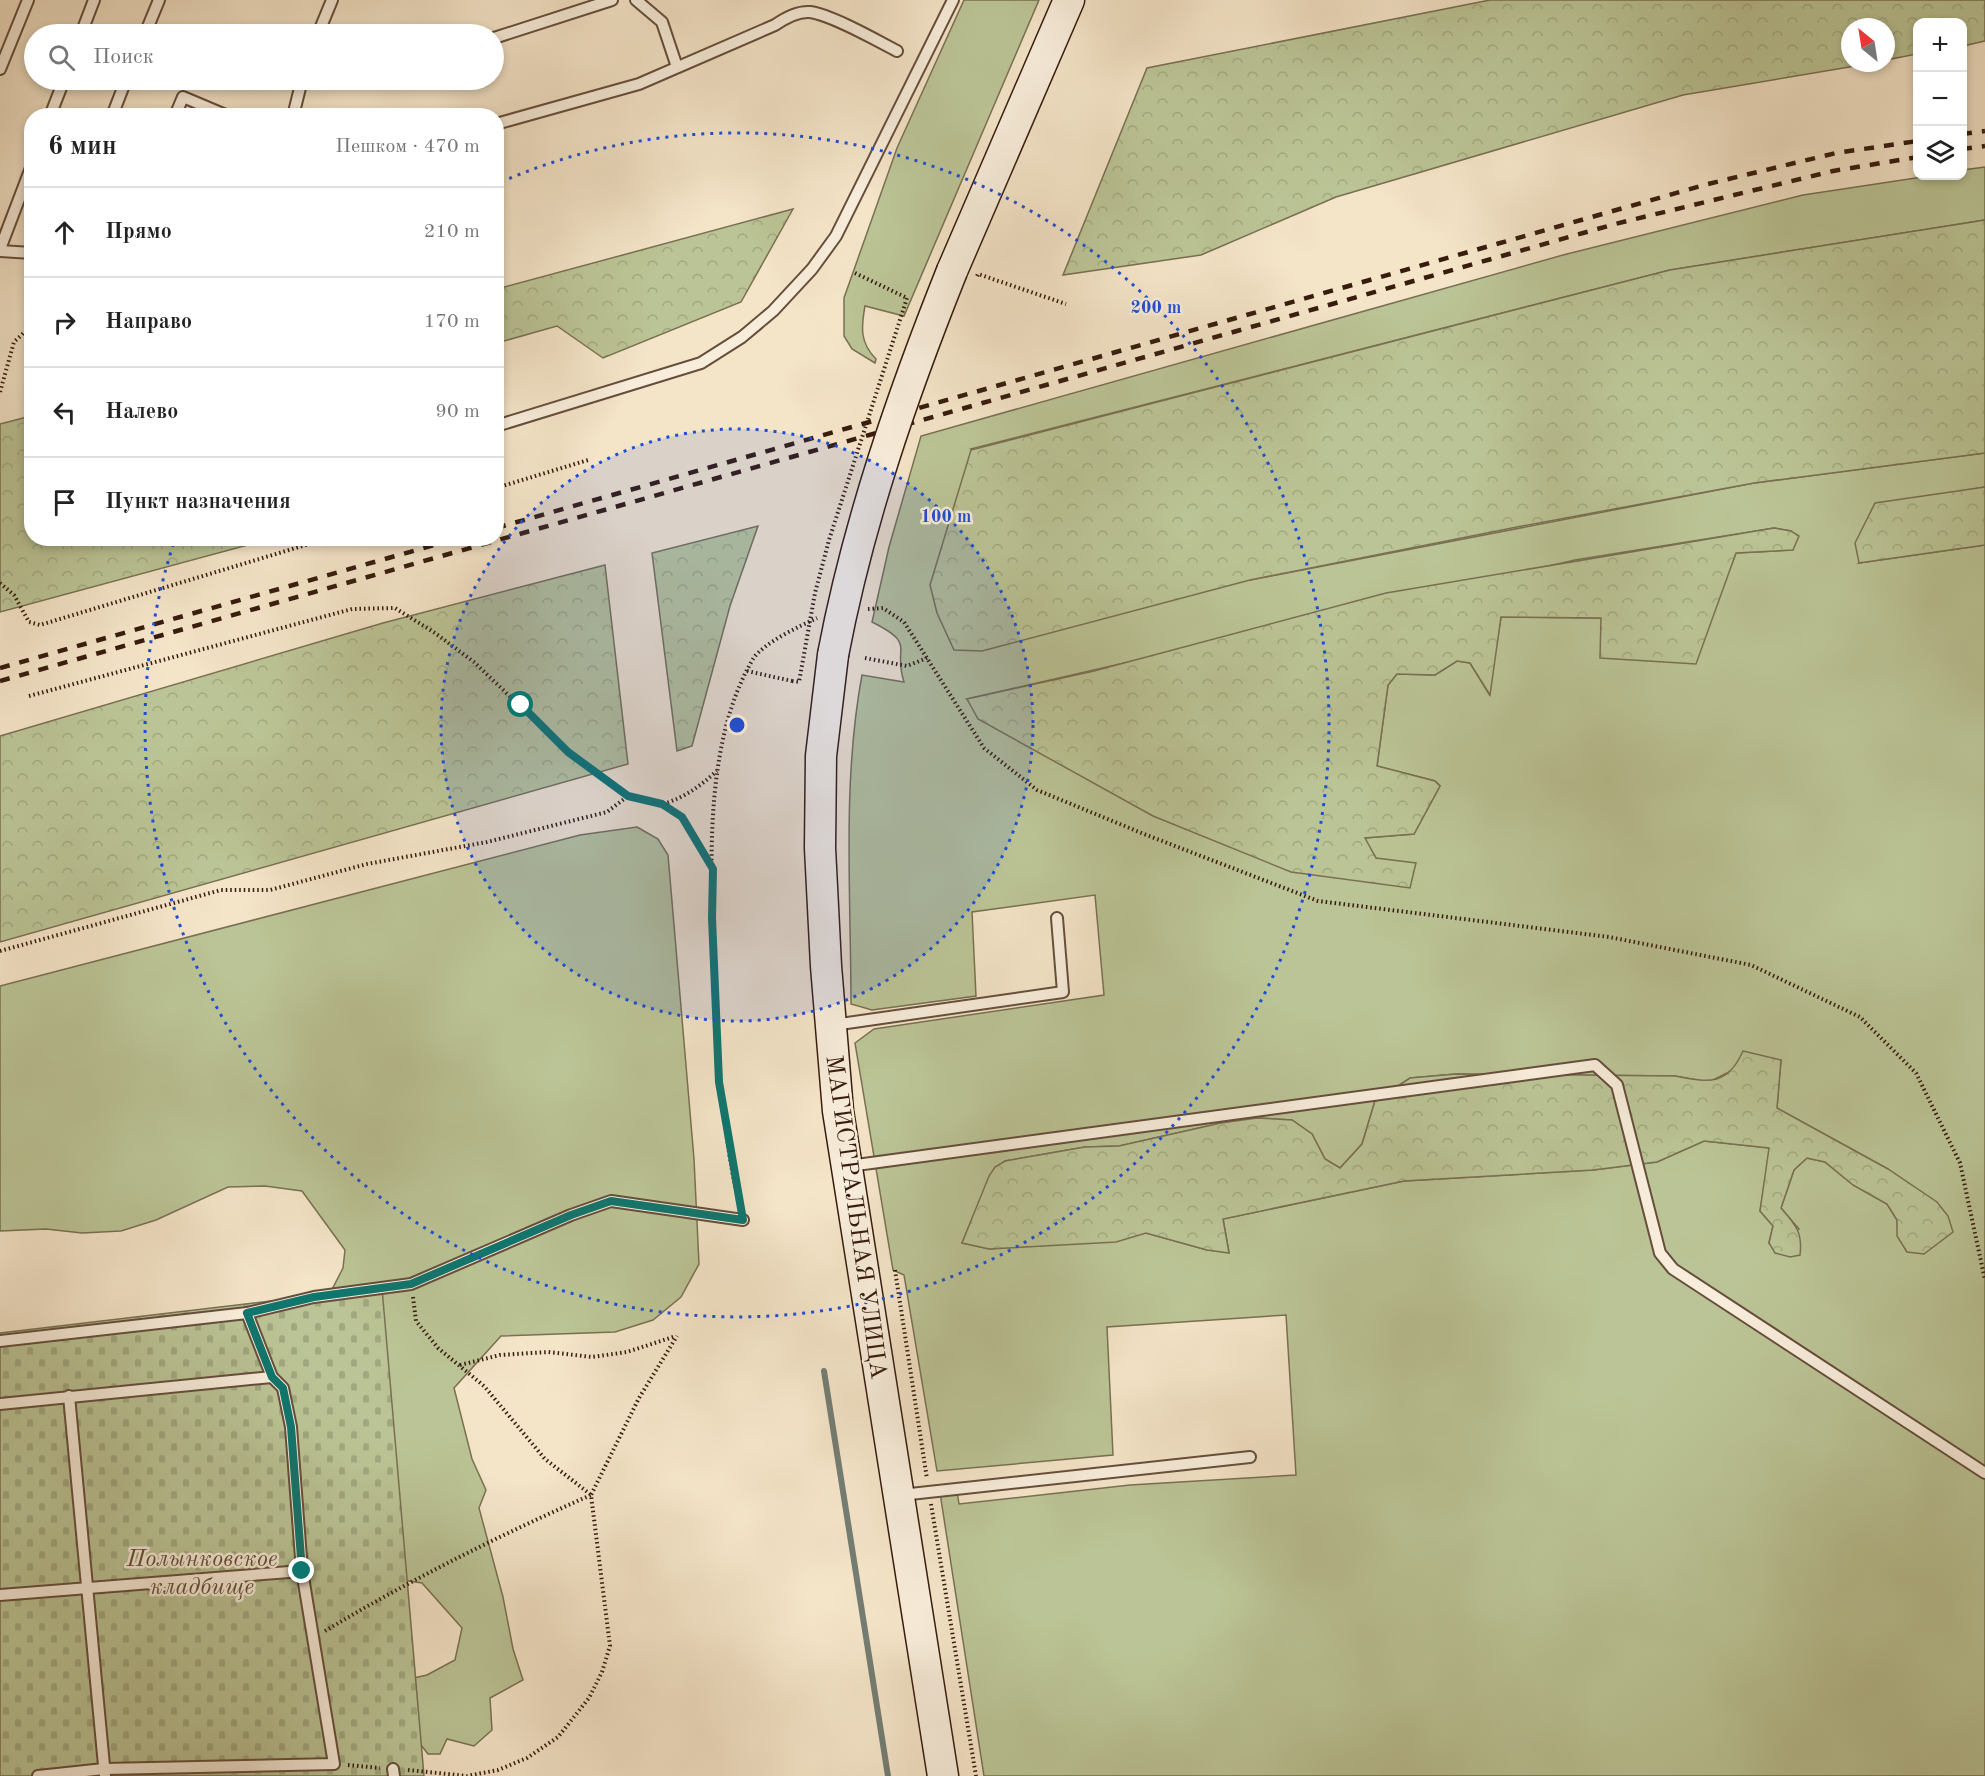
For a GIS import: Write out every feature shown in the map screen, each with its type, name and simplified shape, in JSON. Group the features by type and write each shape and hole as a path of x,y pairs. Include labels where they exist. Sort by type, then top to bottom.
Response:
{"main road":[{"path":"965,272 1069,0"},
{"name":"МАГИСТРАЛЬНАЯ УЛИЦА","path":"943,1776 846,1167 831,1025 820,848 822,756 846,656 844,597 893,426 965,272"}],"lane":[{"path":"0,69 28,0"},
{"path":"85,24 94,0"},
{"path":"149,24 159,0"},
{"path":"322,24 332,0"},
{"path":"504,35 612,0"},
{"path":"636,0 662,22 677,67"},
{"path":"504,424 701,363 742,337 772,311 812,269 836,236 953,0"},
{"path":"504,122 639,84 775,25 790,15 810,12 856,30 897,51"},
{"path":"53,108 60,90"},
{"path":"115,108 122,90"},
{"path":"295,108 300,90"},
{"path":"178,108 183,97 209,108"},
{"path":"24,186 0,250 24,252"},
{"path":"831,1025 1063,992 1057,918"},
{"path":"846,1167 1595,1065 1617,1085 1660,1253 1673,1269 1985,1473"},
{"path":"0,1341 247,1313 314,1297 411,1284 571,1215 611,1201 743,1220"},
{"path":"38,1776 334,1764 311,1638 302,1571 291,1427 283,1388 272,1377 247,1313"},
{"path":"0,1404 272,1377"},
{"path":"69,1396 85,1589 105,1772"},
{"path":"899,1495 1250,1457"},
{"path":"0,1595 302,1571"}],"path":[{"path":"965,272 1066,304"},
{"path":"855,273 904,297"},
{"path":"0,392 14,342 24,333"},
{"path":"504,486 588,460"},
{"path":"0,583 14,595 29,622 40,625 302,546"},
{"path":"869,614 871,603"},
{"path":"29,696 352,609 394,608 435,633 474,662 568,752 628,796 662,804 682,817 713,869"},
{"path":"859,609 883,608 904,622 984,748 1037,790 1262,881 1318,901 1609,937 1750,965 1860,1017 1916,1073 1960,1162 1985,1280"},
{"path":"743,1220 719,1082 712,918 714,786 729,710 754,657 789,632 826,614"},
{"path":"846,656 907,666 927,658"},
{"path":"747,671 792,681"},
{"path":"662,804 680,799 699,788 718,770"},
{"path":"0,951 221,890 270,891 367,864 487,842 607,812 628,796"},
{"path":"896,1270 929,1492 976,1776"},
{"path":"411,1284 416,1321 438,1348 484,1386 545,1459 591,1495"},
{"path":"334,1764 394,1772 467,1776 498,1770 527,1758 558,1737 575,1717 602,1672 610,1646 591,1495 639,1398 677,1335 627,1352 592,1357 548,1352 500,1355 459,1366"},
{"path":"311,1638 383,1596 535,1519 591,1495"}],"green space":[{"path":"964,0 1039,0 904,316 865,306 864,341 876,359 875,363 852,349 844,336 844,298 897,148"},
{"path":"1490,0 1985,0 1985,41 1967,45 1967,18 1913,18 1913,55 1895,58 1895,18 1841,18 1841,68 1683,95 1336,197 1201,255 1063,275 1147,68"},
{"path":"1985,167 1985,220 1670,270 971,449 1250,580 1754,483 1985,453 1985,487 1949,493 1859,563 1985,545 1985,1776 984,1776 940,1493 957,1491 959,1504 1130,1485 1296,1475 1286,1315 1107,1327 1113,1455 937,1471 904,1275 893,1270 855,1043 874,1029 1104,995 1095,895 972,912 976,996 872,1010 851,1004 849,839 856,715 862,675 904,682 899,642 895,636 872,622 889,547 921,436 1563,255 1803,195 1913,178 1967,180 1967,169","holes":["1774,528 1791,531 1793,550 1736,553 1724,584 1602,618 1501,617 1489,694 1470,663 1457,661 1435,675 1397,674 1388,685 1377,766 1435,781 1440,786 1414,834 1364,838 1376,858 967,699 1575,560","1781,1060 1777,1108 1888,1169 1907,1252 1898,1236 1897,1220 1887,1204 1853,1185 1825,1162 1807,1158 1794,1170 1781,1208 1799,1229 1769,1243 1773,1226 1760,1211 1770,1148 1704,1141 1657,1162 1593,1170 1404,1181 1223,1219 1229,1252 1207,1250 1146,1233 990,1249 962,1243 983,1194 1005,1161 1085,1147 1119,1146 1221,1123 1257,1118 1292,1120 1312,1134 1325,1159 1340,1168 1362,1144 1375,1101 1410,1078 1456,1074 1675,1076 1709,1082 1735,1069"]},
{"path":"793,209 741,302 603,358 557,326 504,341 504,287"},
{"path":"1985,220 1985,453 1754,483 1517,527 1250,580 982,651 954,650 937,613 930,585 971,450 1670,270"},
{"path":"24,418 24,546 244,546 0,612 0,424"},
{"path":"1985,487 1985,545 1859,563 1855,543 1875,503"},
{"path":"758,526 730,606 692,746 677,751 652,553"},
{"path":"1774,528 1791,531 1799,536 1793,550 1736,553 1696,664 1600,658 1601,618 1501,617 1490,695 1470,663 1457,661 1435,675 1397,674 1388,685 1377,766 1435,781 1440,786 1414,834 1365,838 1376,858 1416,863 1410,888 1291,872 1153,816 978,719 967,699 1094,671 1386,593"},
{"path":"605,565 628,764 0,942 0,736 383,623"},
{"path":"637,827 658,839 668,855 694,1159 699,1264 681,1297 653,1320 615,1332 501,1336 454,1388 472,1459 486,1490 479,1508 503,1597 513,1649 523,1680 490,1698 492,1730 474,1746 447,1739 440,1754 428,1754 410,1731 404,1680 427,1675 455,1660 462,1628 422,1583 389,1578 299,1354 343,1268 345,1250 302,1191 265,1186 228,1187 156,1220 121,1231 82,1233 46,1229 0,1231 0,986 580,835"},
{"path":"1743,1051 1781,1060 1777,1108 1888,1169 1937,1202 1948,1216 1953,1232 1924,1254 1907,1252 1897,1236 1897,1220 1887,1204 1853,1185 1825,1162 1807,1158 1794,1170 1781,1208 1797,1229 1801,1247 1800,1255 1790,1257 1775,1253 1769,1243 1773,1226 1760,1211 1769,1148 1704,1141 1657,1162 1593,1170 1404,1181 1223,1219 1229,1253 1207,1250 1146,1233 1116,1242 989,1249 962,1243 989,1176 995,1167 1005,1161 1085,1147 1119,1146 1221,1123 1257,1118 1292,1120 1312,1134 1325,1159 1340,1168 1362,1144 1375,1101 1410,1078 1456,1074 1675,1076 1707,1080 1723,1076 1730,1071"},
{"name":"Полынковское кладбище","path":"382,1288 424,1776 0,1776 0,1333"}],"waterway":[{"path":"824,1371 888,1776"}],"railway":[{"path":"1967,133 1985,131"},
{"path":"504,526 1708,184 1836,153 1913,142"},
{"path":"1967,148 1985,146"},
{"path":"504,538 1615,224 1833,171 1913,158"},
{"path":"0,668 431,546"},
{"path":"0,681 477,546"}],"route":[{"path":"302,1571 291,1427 283,1388 272,1377 247,1313 314,1297 411,1284 571,1215 611,1201 743,1220 736,1194 719,1082 712,918 713,869 682,817 662,804 628,796 568,752 521,705"}]}
